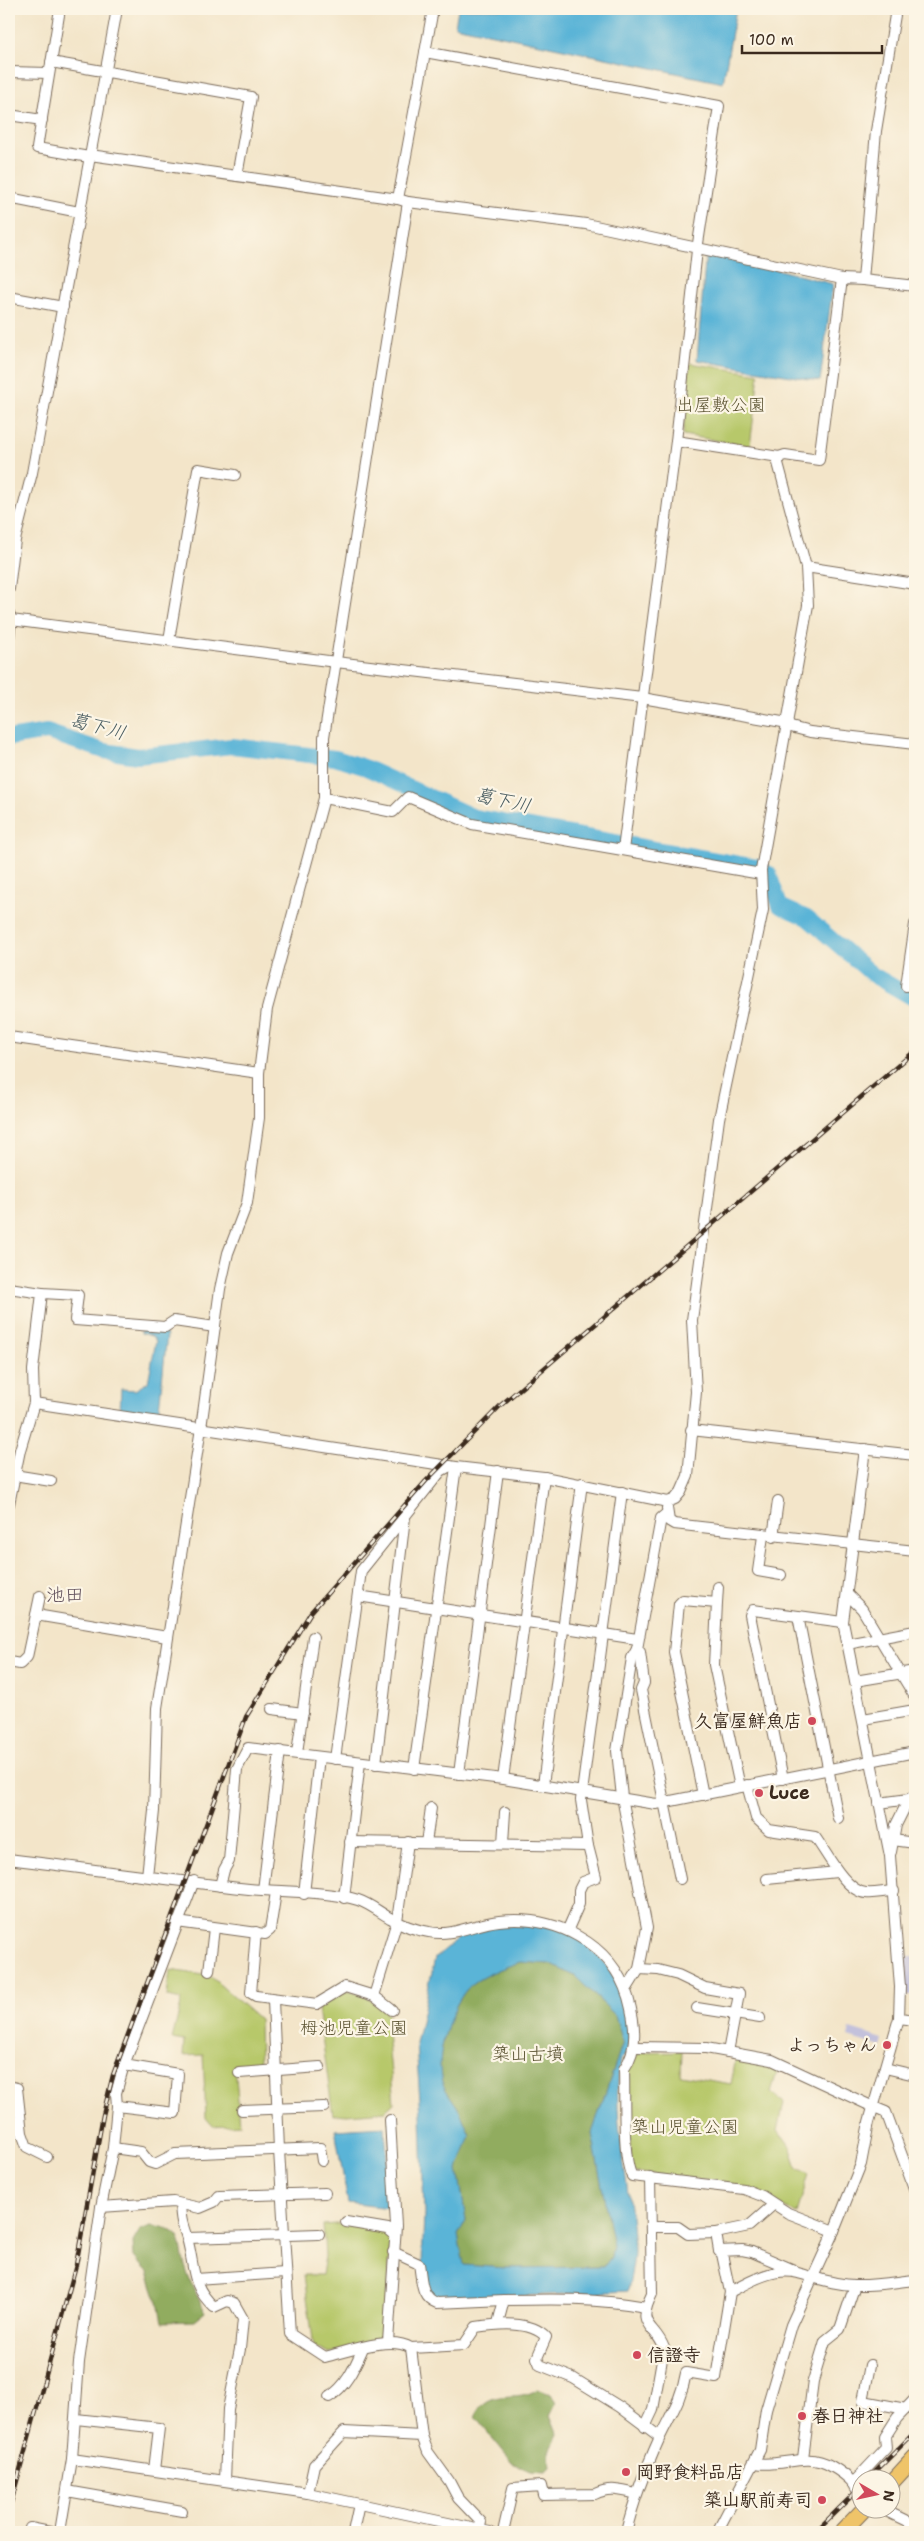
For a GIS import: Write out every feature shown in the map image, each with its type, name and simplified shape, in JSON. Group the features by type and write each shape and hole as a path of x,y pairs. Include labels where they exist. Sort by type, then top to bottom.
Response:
{"highway":[{"path":"902,2471 915,2457"},
{"path":"842,2532 855,2518"}],"street":[{"path":"60,9 37,148 586,224 687,244 697,250 842,279 915,286"},
{"path":"9,589 15,540 32,473 116,9"},
{"path":"147,1876 154,1810 157,1708 201,1428 220,1288 228,1253 247,1203 259,1118 259,1073 267,1010 324,798 324,737 425,52 433,9"},
{"path":"864,280 876,131 896,9"},
{"path":"425,52 719,106 697,250 676,441 623,850"},
{"path":"51,62 251,96 237,176"},
{"path":"9,72 49,73"},
{"path":"9,115 42,120"},
{"path":"9,198 79,212"},
{"path":"676,441 778,458 785,455 819,460 842,279"},
{"path":"9,297 63,306"},
{"path":"34,1403 453,1466 544,1476 668,1502 675,1499 681,1492 688,1476 696,1392 692,1320 719,1119 762,910 761,874 808,605 806,567 778,458"},
{"path":"169,640 198,469 235,475"},
{"path":"806,567 915,584"},
{"path":"9,638 10,617 336,662 642,698 787,724 810,732 915,744"},
{"path":"324,798 393,812 408,797 472,824 761,874"},
{"path":"906,986 915,924"},
{"path":"9,1037 259,1073"},
{"path":"9,1288 42,1293 78,1295 75,1320 165,1327 174,1321 215,1327"},
{"path":"9,1504 14,1475 34,1403 33,1370 42,1293"},
{"path":"691,1430 915,1455"},
{"path":"717,2532 743,2481 755,2463 760,2450 766,2410 791,2325 814,2279 861,2164 869,2122 876,2106 899,2018 900,1986 890,1856 843,1622 865,1449"},
{"path":"335,1759 361,1571 441,1472 453,1466"},
{"path":"414,1769 453,1466"},
{"path":"459,1774 498,1471"},
{"path":"14,1475 51,1481"},
{"path":"503,1779 544,1476"},
{"path":"543,1785 582,1483"},
{"path":"568,1930 579,1904 579,1890 583,1882 596,1877 588,1846 581,1800 622,1492"},
{"path":"778,1501 758,1571 781,1575"},
{"path":"668,1502 667,1513 669,1521 674,1524 915,1552"},
{"path":"626,1990 639,1968 646,1928 622,1797 617,1751 632,1658 637,1644 661,1518 667,1513"},
{"path":"376,1764 405,1517"},
{"path":"718,1587 714,1664 744,1786 756,1818 769,1830 815,1836 832,1860 837,1872 844,1880 864,1894 894,1891"},
{"path":"846,1594 862,1609 915,1697"},
{"path":"9,1662 20,1664 27,1657 40,1596"},
{"path":"358,1596 395,1604 603,1634 637,1644"},
{"path":"703,1796 674,1652 679,1604 683,1600 717,1603"},
{"path":"783,1779 750,1615 753,1610 843,1622"},
{"path":"36,1615 167,1637"},
{"path":"798,1616 838,1818"},
{"path":"847,1644 915,1631"},
{"path":"297,1753 313,1637"},
{"path":"637,1644 640,1652 644,1683 642,1690 680,1880"},
{"path":"855,1680 915,1670"},
{"path":"272,1709 303,1713"},
{"path":"863,1719 915,1710"},
{"path":"220,1886 224,1870 229,1861 237,1769 248,1748 503,1779 582,1790 656,1804 915,1752"},
{"path":"264,1890 280,1751"},
{"path":"304,1894 319,1757"},
{"path":"344,1898 360,1762"},
{"path":"879,1803 912,1797"},
{"path":"890,1856 900,1813 912,1797"},
{"path":"426,1842 431,1808"},
{"path":"502,1844 505,1812"},
{"path":"894,1840 915,1843"},
{"path":"350,1842 588,1846"},
{"path":"374,1996 397,1921 408,1842"},
{"path":"9,1859 194,1881 220,1886 344,1898 364,1903 397,1921 434,1934 446,1934 501,1920 530,1922 568,1930 577,1934 601,1954 614,1970 626,1990 633,2014 635,2047 631,2060 624,2069 629,2171 632,2176 744,2189 762,2196 773,2206 834,2232"},
{"path":"767,1879 837,1872"},
{"path":"60,2532 72,2459 79,2362 101,2207 113,2148 117,2106 116,2093 124,2065 194,1881"},
{"path":"177,1922 265,1934 270,1930 276,1892"},
{"path":"209,1971 214,1928"},
{"path":"256,1932 251,1993 273,1999 317,2004 345,1987 374,1996 392,2010"},
{"path":"639,1968 678,1975 705,1988 738,1994 728,2052"},
{"path":"273,1999 283,2235 290,2334 322,2356 388,2342 404,2343 411,2348 464,2345 476,2327 498,2323 540,2330 546,2337 537,2358 540,2365 573,2378 620,2408 660,2437"},
{"path":"697,2008 760,2018"},
{"path":"899,2018 915,2020"},
{"path":"635,2047 670,2046 728,2052 772,2060 876,2106 886,2112 915,2191"},
{"path":"117,2106 175,2113 178,2074 124,2065"},
{"path":"239,2073 320,2067"},
{"path":"885,2068 915,2075"},
{"path":"9,2086 17,2088 22,2133 28,2147 46,2157"},
{"path":"242,2110 324,2107"},
{"path":"388,2342 395,2235 390,2120"},
{"path":"113,2148 141,2152 149,2162 155,2164 174,2154 320,2148 322,2161"},
{"path":"645,2427 653,2410 664,2348 661,2340 652,2332 647,2322 646,2307 652,2294 650,2177"},
{"path":"101,2207 173,2202 200,2208 214,2202 219,2196 325,2192"},
{"path":"180,2204 181,2226 187,2238 192,2270 204,2298 214,2307 227,2301 234,2303 243,2319 240,2349 228,2409 225,2480"},
{"path":"652,2227 678,2227 688,2234 716,2233 749,2226 773,2206"},
{"path":"346,2222 388,2228 395,2235"},
{"path":"626,2532 636,2494 660,2437 683,2392 686,2373 716,2378 730,2292 727,2272 722,2254 719,2251 716,2233"},
{"path":"187,2238 319,2234"},
{"path":"719,2251 742,2250 752,2252 814,2279 855,2286 915,2280"},
{"path":"393,2252 419,2264 424,2295 428,2300 437,2303 563,2298 615,2302 646,2307"},
{"path":"730,2292 766,2275 797,2272"},
{"path":"196,2279 285,2273"},
{"path":"803,2458 813,2381 825,2340 840,2329 855,2286"},
{"path":"498,2323 504,2300"},
{"path":"329,2397 336,2393 353,2372 364,2348"},
{"path":"72,2459 308,2493 482,2532 481,2522 458,2498 449,2480 428,2452 422,2436 411,2348"},
{"path":"870,2365 863,2400 906,2409"},
{"path":"867,2468 886,2448 884,2437 915,2399"},
{"path":"76,2419 159,2428 154,2470"},
{"path":"308,2493 314,2465 344,2432 422,2436"},
{"path":"755,2463 770,2466 803,2458 830,2465 852,2482"},
{"path":"503,2532 512,2488 541,2486 543,2495 595,2494 603,2490 617,2489 636,2494"},
{"path":"67,2491 182,2511"},
{"path":"353,2532 359,2504"},
{"path":"896,2518 911,2527"},
{"path":"30,2528 50,2532"}],"shaded area":[{"path":"905,1957 915,1957 915,1995 905,1995"},
{"path":"850,2029 883,2039 881,2047 848,2037"}],"green space":[{"name":"出屋敷公園","path":"690,363 759,374 750,446 683,435"},
{"name":"築山古墳","path":"520,1962 550,1964 575,1976 615,2015 623,2042 592,2133 613,2246 611,2257 604,2267 505,2268 463,2265 458,2235 466,2220 458,2169 470,2134 442,2081 440,2067 443,2041 458,2003 471,1985 488,1974"},
{"path":"170,1970 210,1976 259,2019 260,2065 235,2065 240,2124 213,2126 206,2118 203,2055 183,2056 184,2041 172,2039 182,2000 167,1997"},
{"name":"栂池児童公園","path":"343,1991 357,1993 369,1999 390,2017 387,2032 394,2103 385,2111 333,2115 318,2008"},
{"name":"築山児童公園","path":"682,2051 681,2075 731,2084 736,2058 778,2069 771,2092 784,2102 778,2131 790,2147 797,2168 809,2174 797,2213 724,2182 632,2172 626,2073 638,2052"},
{"path":"338,2224 387,2231 391,2235 385,2340 329,2354 314,2347 304,2275 322,2275 325,2256 323,2225"},
{"path":"151,2226 171,2231 179,2239 188,2275 205,2312 194,2321 162,2322 158,2302 148,2272 134,2257 133,2242 140,2230"},
{"path":"538,2389 550,2394 556,2403 550,2415 558,2435 550,2451 551,2467 546,2472 530,2471 513,2463 475,2417 487,2401 530,2393"}],"water":[{"path":"458,9 736,9 723,83 455,26"},
{"path":"706,251 833,284 820,381 697,360"},
{"path":"141,1330 163,1332 167,1335 158,1418 120,1412 121,1389 135,1390 148,1382 156,1341 152,1336 141,1333"},
{"path":"494,1925 541,1926 566,1931 595,1953 613,1974 626,1996 629,2006 629,2042 626,2054 620,2060 618,2108 634,2250 628,2291 437,2300 426,2293 422,2263 424,2214 421,2115 416,2044 435,1958 460,1937","holes":["520,1962 550,1964 575,1976 615,2015 623,2042 592,2133 613,2246 611,2257 604,2267 505,2268 464,2265 458,2235 466,2220 458,2169 470,2135 459,2110 442,2081 440,2067 443,2041 458,2003 464,1993 476,1981"]},
{"path":"385,2127 390,2208 348,2203 335,2130"}],"waterway":[{"name":"葛下川","path":"9,738 47,732 104,751 138,756 232,746 335,758 364,767 474,817 756,867 769,874 780,906 807,918 873,975 915,999"}],"railway":[{"path":"9,2510 76,2265 103,2115 113,2075 246,1717 311,1612 426,1481 501,1405 915,1051"},
{"path":"879,2468 915,2432"},
{"path":"815,2532 852,2496"}],"place":[{"name":"久富屋鮮魚店","path":"812,1721"},
{"name":"Luce","path":"759,1793"},
{"name":"よっちゃん","path":"887,2045"},
{"name":"信證寺","path":"637,2355"},
{"name":"春日神社","path":"802,2416"},
{"name":"岡野食料品店","path":"626,2472"},
{"name":"築山駅前寿司","path":"822,2500"}],"district":[{"name":"池田","path":"65,1594"}]}
